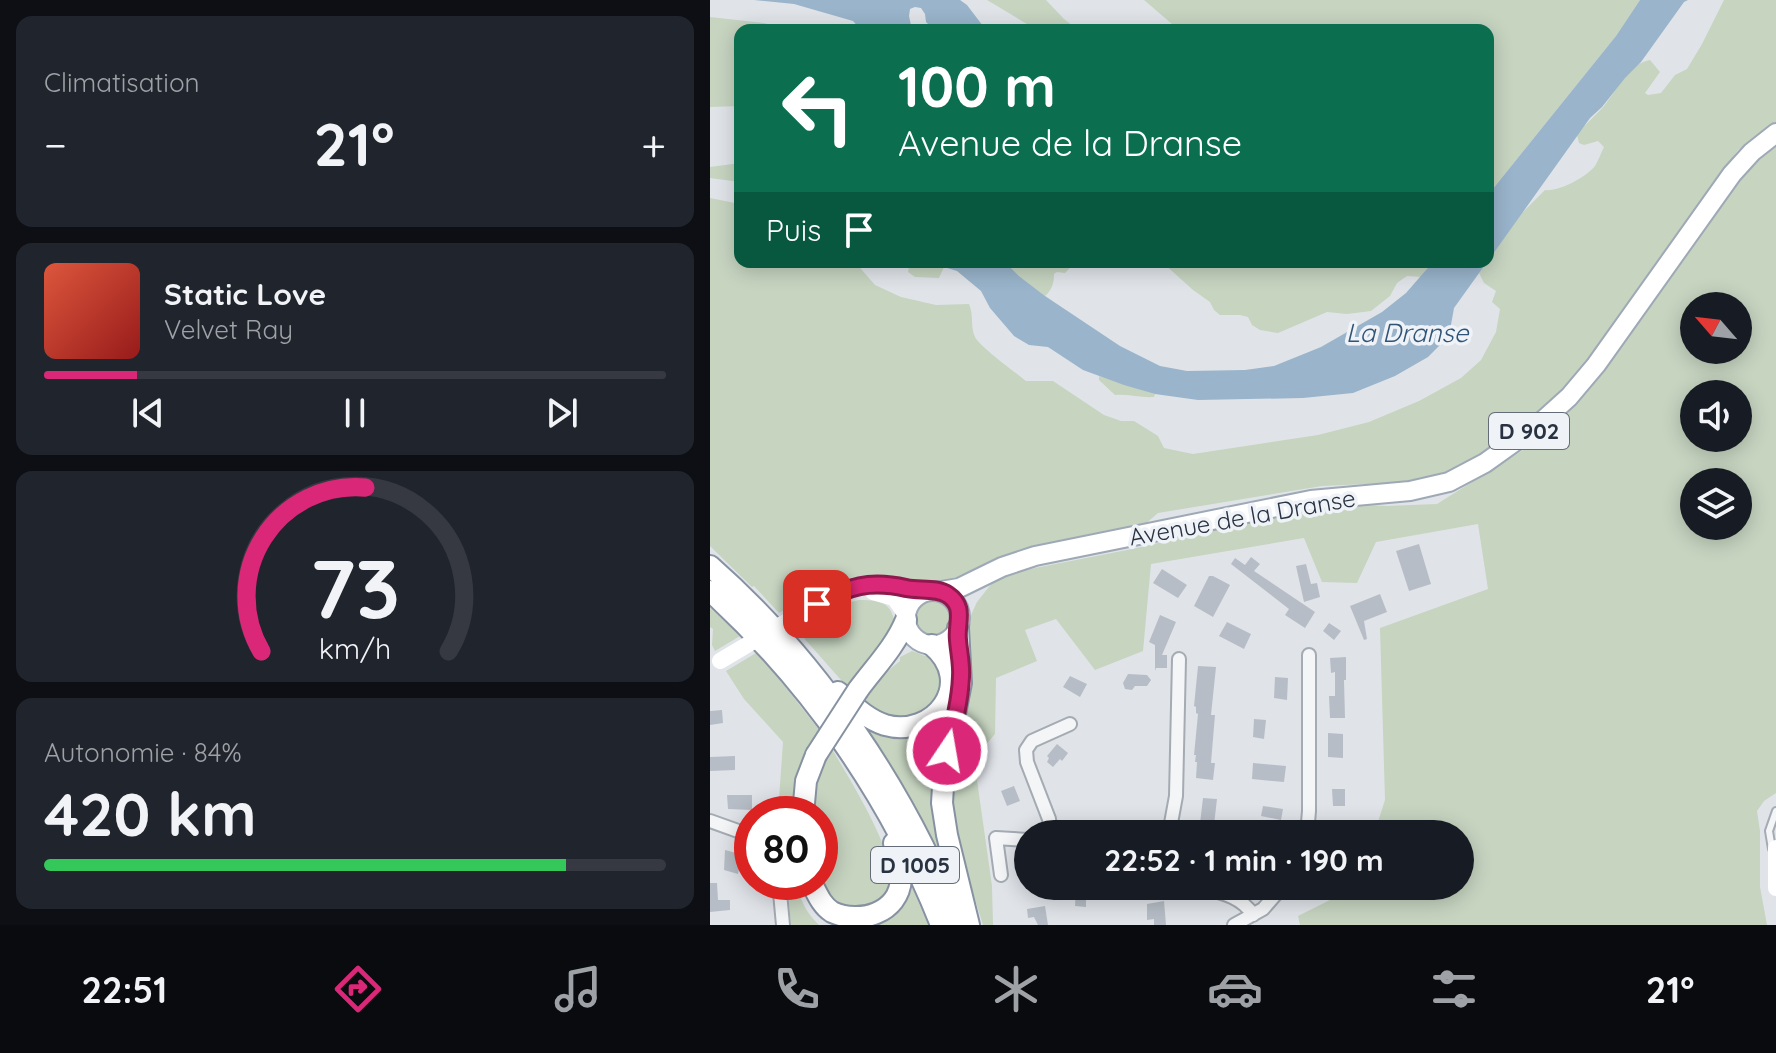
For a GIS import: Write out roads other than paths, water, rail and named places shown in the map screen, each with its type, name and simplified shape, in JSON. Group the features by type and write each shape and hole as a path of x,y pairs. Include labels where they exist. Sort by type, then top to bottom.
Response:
{"highway":[{"name":"D 1005","path":"710,566 798,658 840,712 891,787 928,857 958,925"},
{"name":"D 1005","path":"710,591 747,625 795,679 842,741 884,807 912,859 941,925"},
{"path":"805,796 806,781 816,755 858,690 896,640 906,617"},
{"path":"959,621 961,683 944,770 942,803 969,925"},
{"path":"798,658 866,716 881,724 905,727 921,722 935,714 945,703 951,689 949,666 930,645 910,647 882,661"},
{"path":"820,900 833,913 856,921 887,909 900,888 902,872 884,807"},
{"path":"813,900 825,919 833,925"}],"main road":[{"name":"Avenue de la Dranse","path":"715,665 831,596 862,585 934,591 954,589 1009,563 1035,556 1311,500 1423,489 1449,482 1473,470 1538,425 1578,386 1605,353 1732,174 1752,152 1776,133"},
{"name":"Avenue de la Dranse","path":"959,621 971,594 988,575"},
{"path":"847,590 889,595 898,602 913,636 930,645 950,639 959,621 958,606 952,598 934,591 913,599 906,617"},
{"path":"1776,848 1776,888"}],"street":[{"path":"1308,820 1309,655"},
{"path":"1172,820 1176,796 1179,659"},
{"path":"1049,820 1027,762 1026,750 1032,741 1070,724"},
{"path":"710,821 734,830"},
{"path":"1001,875 996,838 1014,839"},
{"path":"781,900 783,925"},
{"path":"1238,900 1253,915"},
{"path":"1234,925 1271,900"}],"lane":[{"path":"1775,864 1769,831 1776,811"}],"water":[{"path":"754,0 960,0 981,24 928,24 921,8 915,7 910,9 911,24 856,24 794,4"},
{"name":"La Dranse","path":"1640,0 1688,0 1641,62 1590,118 1494,253 1494,188 1616,36"},
{"name":"La Dranse","path":"947,268 1011,268 1045,296 1120,346 1160,366 1187,371 1274,366 1321,347 1382,312 1406,293 1428,268 1483,268 1454,308 1449,336 1428,357 1395,376 1353,393 1303,398 1198,400 1155,394 1124,385 1083,370 1048,347 1029,345 1014,336 990,308 981,291 957,271"}]}
